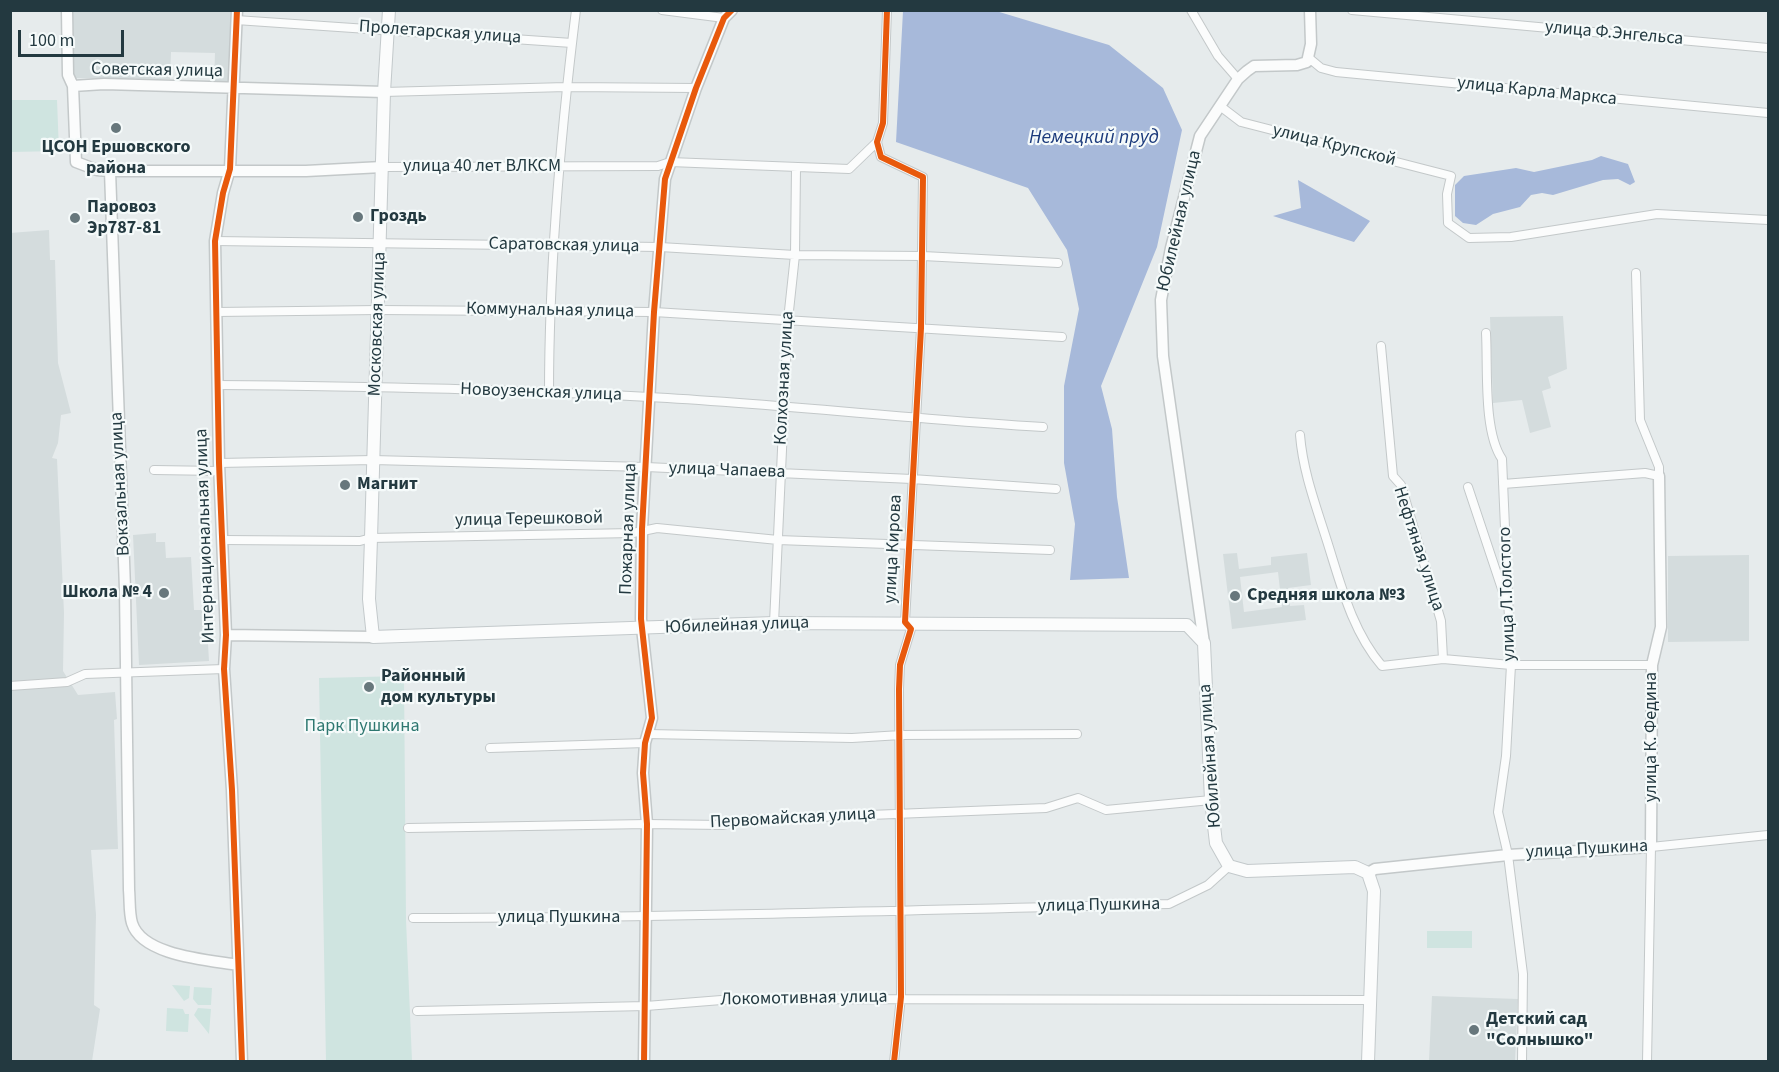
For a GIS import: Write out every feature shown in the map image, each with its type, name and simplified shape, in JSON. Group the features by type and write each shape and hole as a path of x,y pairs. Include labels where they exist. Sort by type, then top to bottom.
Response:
{"main road":[{"name":"Московская улица","path":"373,637 369,599 384,92 389,10"},
{"name":"Юбилейная улица","path":"373,637 642,630 774,623 905,622 1187,626 1204,643 1211,800 1216,843 1229,867"},
{"name":"улица Пушкина","path":"1229,867 1247,871 1355,867 1368,873"},
{"path":"1368,873 1374,891 1368,1062"}],"street":[{"path":"68,10 68,75 73,86"},
{"path":"549,393 549,310 555,245 557,168 576,10"},
{"path":"662,10 728,14"},
{"path":"877,142 883,123 887,10"},
{"path":"1191,10 1218,56 1238,79"},
{"path":"1309,58 1310,10"},
{"name":"улица Ф.Энгельса","path":"1352,10 1768,48"},
{"name":"Пожарная улица","path":"644,1062 647,824 643,773 646,738 652,718 642,630 642,529 654,312 665,179 696,88 728,14"},
{"name":"Пролетарская улица","path":"236,15 572,42"},
{"name":"Интернациональная улица","path":"236,15 230,170 223,193 215,241 219,467 226,635 224,669 242,1062"},
{"name":"Юбилейная улица","path":"1204,643 1162,356 1161,300 1171,248 1200,136 1238,79 1254,66 1297,65 1307,62 1309,58"},
{"name":"улица Карла Маркса","path":"1309,58 1321,68 1336,72 1768,113"},
{"name":"Советская улица","path":"73,86 104,84 384,92 566,87 696,88"},
{"name":"улица 40 лет ВЛКСМ","path":"73,86 76,162 98,170 110,171 316,171 382,167 557,168 658,166 670,162 849,169 877,142"},
{"name":"улица Крупской","path":"1220,106 1241,122 1451,176 1447,194 1448,223 1469,238 1511,237 1657,214 1768,220"},
{"name":"улица Кирова","path":"877,142 881,157 923,177 921,328 905,622 911,629 900,665 901,997 894,1062"},
{"name":"Колхозная улица","path":"774,623 783,407 788,320 795,255 796,168"},
{"name":"Вокзальная улица","path":"110,171 125,589 129,890 132,924 140,938 154,946 182,956 238,965"},
{"name":"Саратовская улица","path":"215,241 660,247 795,255 923,256 1058,262"},
{"name":"улица К. Федина","path":"1636,273 1640,420 1659,466 1662,627 1652,665 1647,1062"},
{"name":"Коммунальная улица","path":"217,312 378,310 654,312 1062,337"},
{"name":"улица Л.Толстого","path":"1486,333 1494,448 1502,459 1511,665 1506,756 1498,812 1508,855 1523,974 1522,1062"},
{"name":"Нефтяная улица","path":"1381,346 1393,476 1401,485 1441,621 1443,659"},
{"name":"Новоузенская улица","path":"217,385 375,387 650,397 916,420 1043,427"},
{"path":"1300,435 1302,463 1353,620 1372,655 1382,666 1443,659 1511,665 1652,665"},
{"name":"улица Чапаева","path":"154,470 373,460 646,467 912,479 1056,489"},
{"path":"1503,484 1645,473 1659,476"},
{"path":"1468,487 1509,610"},
{"name":"улица Терешковой","path":"223,540 360,541 371,538 633,533 642,529 657,528 778,540 1050,550"},
{"name":"Юбилейная улица","path":"226,635 373,637"},
{"path":"10,686 67,682 85,674 224,669"},
{"path":"490,748 646,738 852,738 901,735 1077,734"},
{"name":"Первомайская улица","path":"408,828 723,825 744,820 1046,808 1078,798 1106,810 1211,800"},
{"name":"улица Пушкина","path":"1368,873 1375,869 1508,855 1651,847 1768,835"},
{"name":"улица Пушкина","path":"413,918 646,918 745,912 900,911 1169,904 1208,885 1229,867"},
{"name":"Локомотивная улица","path":"417,1011 646,1006 734,999 901,997 1370,1000"}],"shaded area":[{"path":"70,11 234,11 232,83 214,83 215,53 171,52 170,79 72,78"},
{"path":"49,230 50,260 55,260 58,363 71,413 61,415 58,443 52,458 57,459 64,613 63,671 78,695 115,692 118,849 91,850 96,915 94,1005 100,1009 92,1061 11,1062 10,233"},
{"path":"1563,316 1567,369 1548,377 1551,388 1542,391 1551,427 1530,433 1522,400 1493,403 1490,317"},
{"name":"Школа № 4","path":"156,533 156,542 165,542 166,558 191,557 194,610 206,610 209,661 139,665 133,535"},
{"name":"Средняя школа №3","path":"1237,553 1239,569 1271,565 1271,557 1307,553 1311,585 1288,588 1290,606 1304,605 1306,620 1232,629 1223,554","holes":["1278,572 1282,607 1244,612 1240,577"]},
{"path":"1749,555 1749,641 1668,642 1668,556"},
{"name":"Детский сад \"Солнышко\"","path":"1432,996 1518,999 1515,1061 1429,1061"}],"green space":[{"path":"11,100 57,100 59,151 11,152"},
{"name":"Парк Пушкина","path":"404,676 406,920 412,1061 326,1061 319,678"},
{"path":"1427,931 1472,931 1472,948 1427,948"},
{"path":"172,985 190,986 189,998 184,1001"},
{"path":"194,987 212,988 211,1005 198,1005 193,999"},
{"path":"167,1008 183,1009 185,1014 189,1014 188,1032 166,1031"},
{"path":"198,1008 211,1009 209,1034 194,1015"}],"water":[{"name":"Немецкий пруд","path":"903,11 996,11 1109,45 1163,88 1182,130 1157,247 1101,386 1112,429 1117,497 1129,578 1070,580 1075,524 1064,463 1064,386 1079,309 1067,250 1028,188 896,142"},
{"path":"1601,156 1628,164 1635,182 1630,185 1618,179 1603,180 1553,195 1542,193 1531,195 1520,207 1493,214 1476,225 1463,223 1455,216 1455,185 1464,176 1516,168 1534,172 1592,160"},
{"path":"1298,180 1370,221 1354,242 1273,216 1301,208"}],"cycle path":[{"path":"237,10 230,169 223,193 215,241 219,463 226,635 224,669 232,790 242,1062"},
{"path":"644,1062 647,824 643,773 645,743 652,718 641,619 642,529 654,312 665,179 696,88 724,18 732,10"},
{"path":"887,10 883,123 877,142 881,157 923,177 921,328 905,622 911,629 900,665 899,689 901,997 894,1062"}],"place":[{"name":"ЦСОН Ершовского района","path":"116,128"},
{"name":"Гроздь","path":"358,217"},
{"name":"Паровоз Эр787-81","path":"75,218"},
{"name":"Магнит","path":"345,485"},
{"name":"Школа № 4","path":"164,593"},
{"name":"Средняя школа №3","path":"1235,596"},
{"name":"Районный дом культуры","path":"369,687"},
{"name":"Детский сад \"Солнышко\"","path":"1474,1030"}]}
